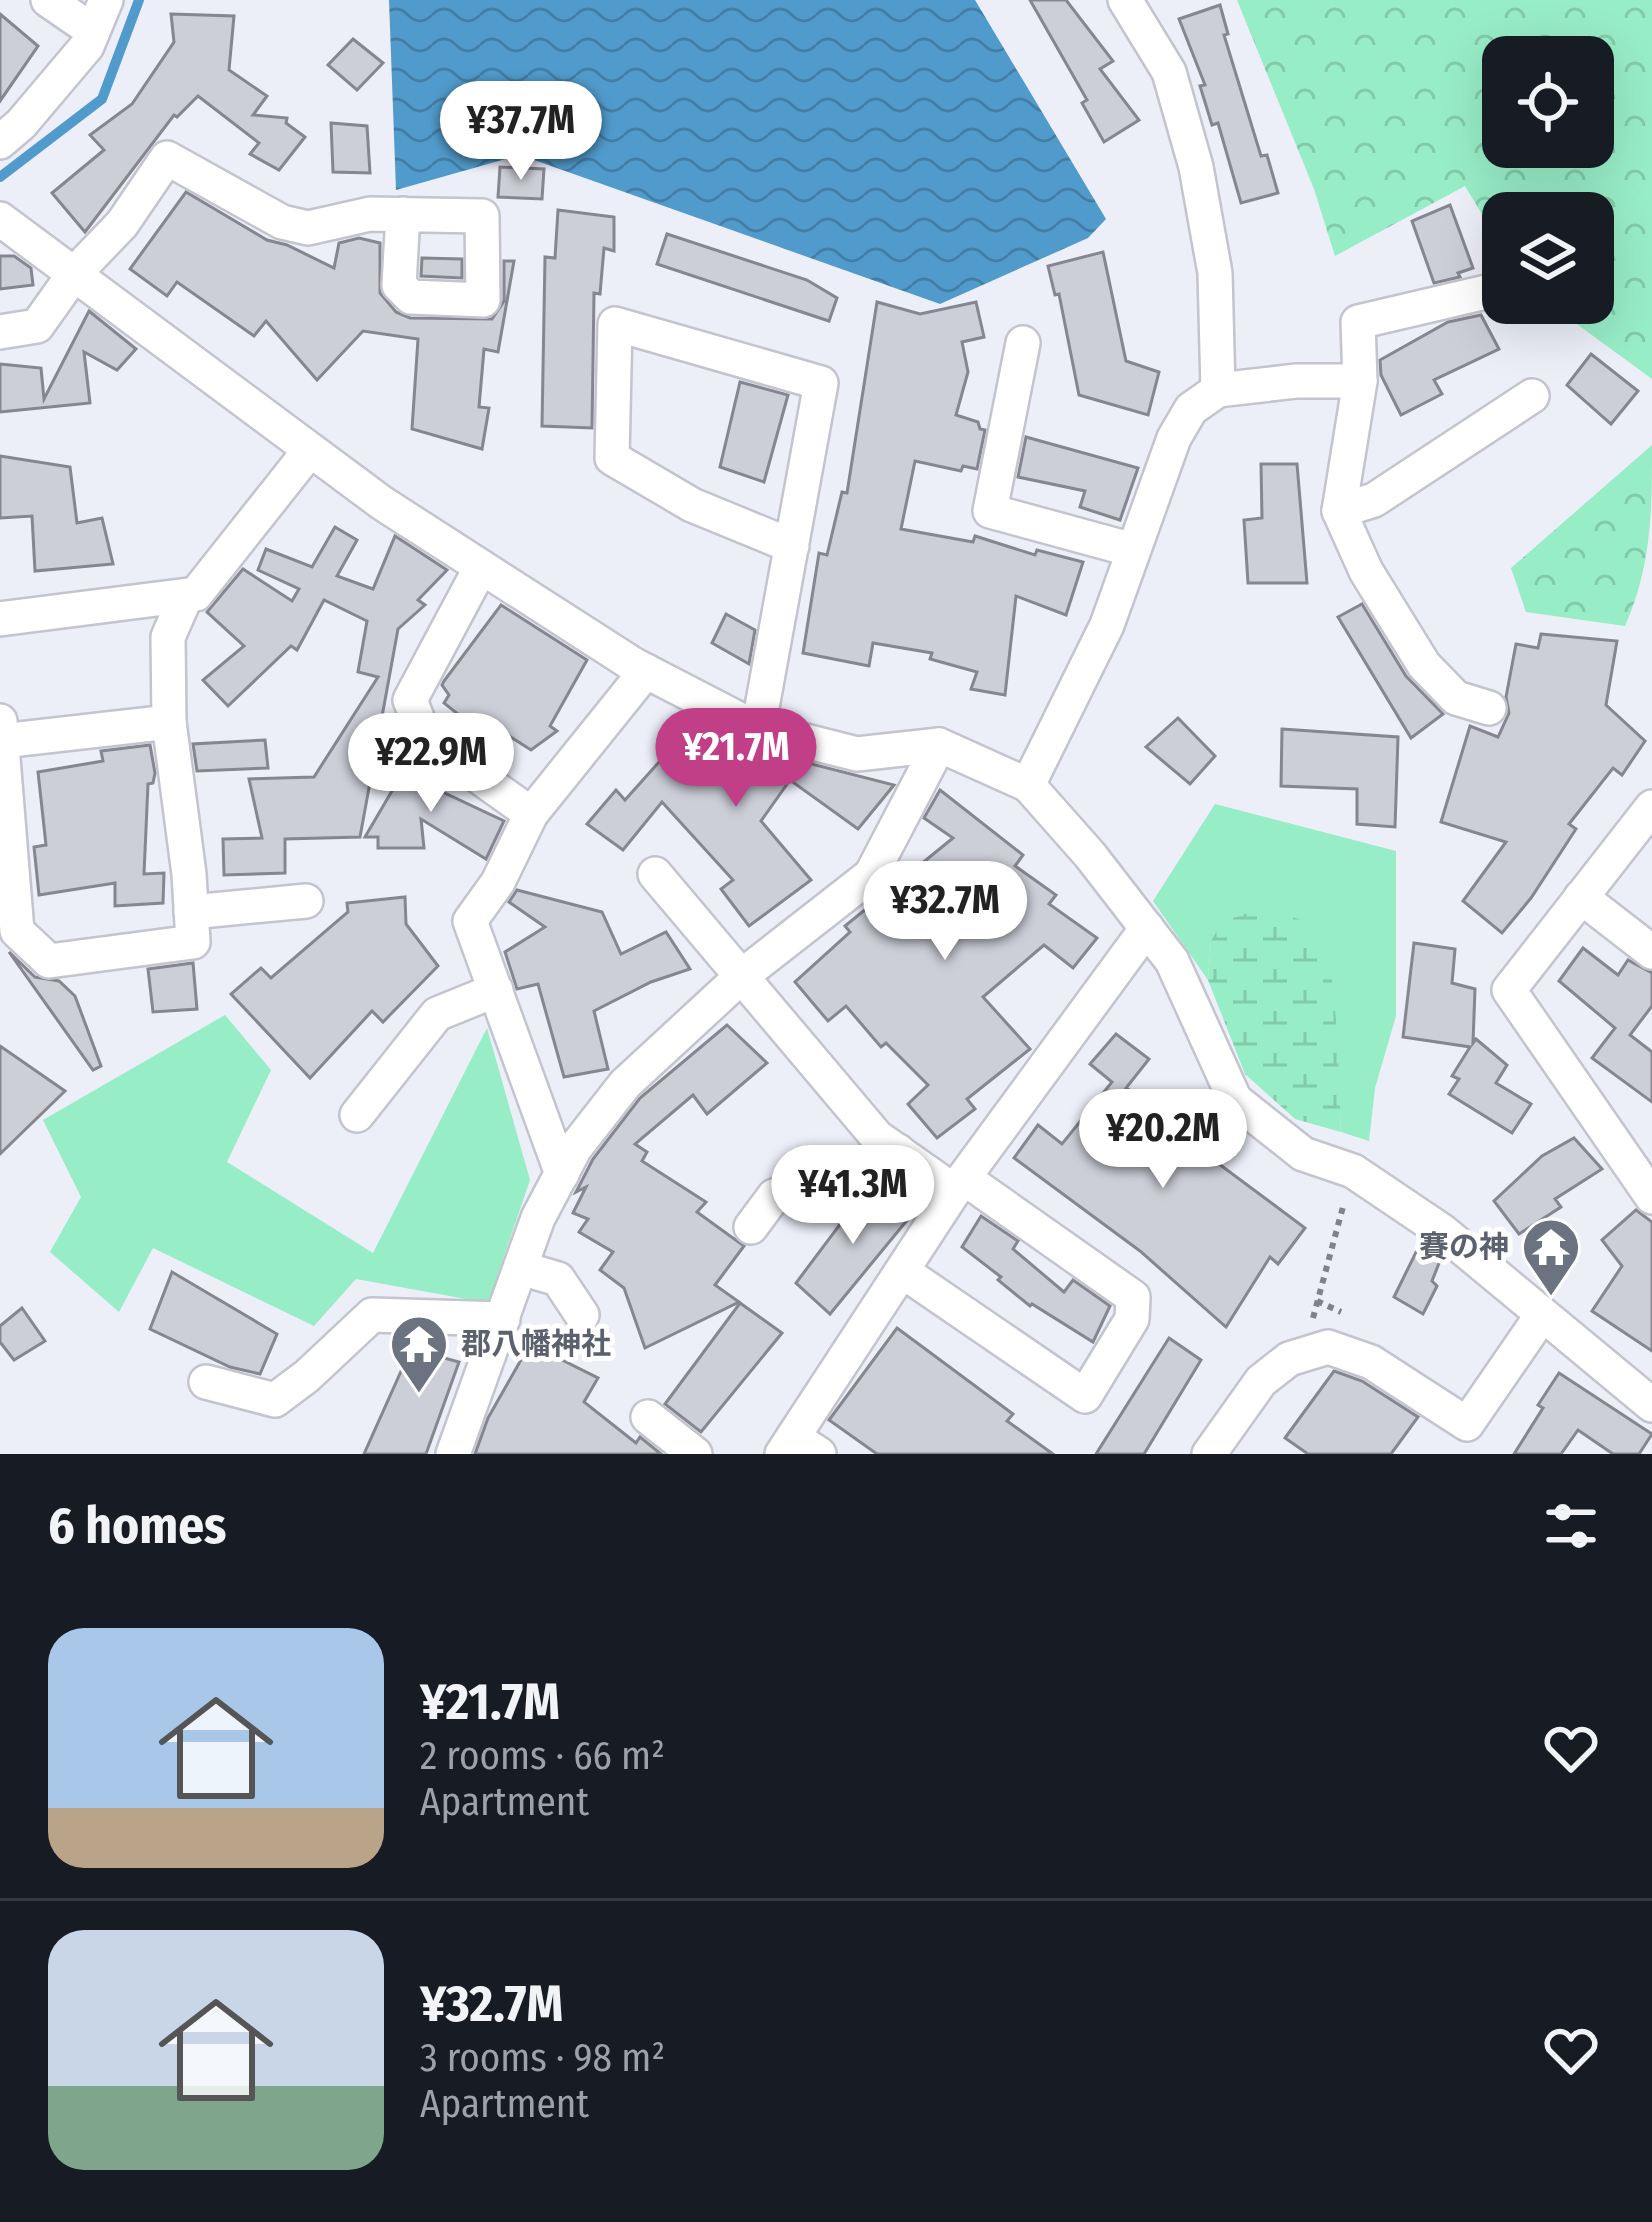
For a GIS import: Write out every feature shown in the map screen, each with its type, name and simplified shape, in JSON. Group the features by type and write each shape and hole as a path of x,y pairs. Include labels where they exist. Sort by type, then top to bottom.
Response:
{"street":[{"path":"0,142 87,46 99,15 48,0"},
{"path":"1125,0 1169,72 1196,167 1215,273 1218,390"},
{"path":"0,332 37,326 74,274 122,224 167,158 282,222 308,228 370,214 403,214"},
{"path":"0,219 382,503 646,671 758,729 856,754 939,746 1028,785 1090,855 1172,961 1235,1100 1303,1154 1353,1171 1442,1231 1652,1406"},
{"path":"1482,293 1358,322 1360,380 1340,511 1366,572 1424,665 1456,698 1489,708"},
{"path":"758,729 792,545 821,383 615,324 612,458 692,505 792,545"},
{"path":"1023,343 990,511 1133,550"},
{"path":"1028,785 1106,625 1174,438 1191,409 1218,390 1296,380 1360,380"},
{"path":"1340,511 1374,500 1532,396"},
{"path":"0,619 196,594 310,450"},
{"path":"481,567 410,700 425,738 531,814"},
{"path":"169,722 1,725 9,934 49,961 193,942 169,722 168,637 186,596"},
{"path":"562,1174 470,921 497,882 531,814 646,671"},
{"path":"453,1454 538,1218 575,1148 625,1084 743,975 871,875 939,746"},
{"path":"1652,807 1509,990 1652,1197"},
{"path":"655,874 877,1137 1133,1297 1132,1319 1085,1396 902,1271"},
{"path":"1581,897 1652,952"},
{"path":"191,911 306,901"},
{"path":"798,1448 902,1271 959,1185 1147,928"},
{"path":"357,1115 437,1015 496,990"},
{"path":"752,1227 774,1196 898,1151"},
{"path":"521,1268 558,1280 582,1315"},
{"path":"206,1382 274,1400 372,1315 503,1318"},
{"path":"1450,1454 1543,1315"},
{"path":"1209,1454 1261,1381 1289,1359 1328,1347 1371,1362 1467,1424 1471,1419"},
{"path":"648,1417 695,1454"}],"path":[{"path":"1312,1318 1353,1171"}],"green space":[{"path":"1237,0 1652,0 1652,379 1577,324 1614,324 1614,192 1482,192 1482,214 1465,186 1335,256 1314,189"},
{"path":"1652,445 1645,559 1625,626 1526,612 1511,568"},
{"path":"1215,804 1396,851 1396,1016 1375,1088 1369,1141 1341,1132 1333,991 1211,941 1208,980 1153,901"},
{"path":"1253,911 1299,919 1315,929 1327,951 1341,1132 1295,1119 1245,1074 1208,980 1211,941 1222,922"},
{"path":"225,1015 271,1070 227,1162 373,1253 487,1028 530,1180 488,1303 356,1279 314,1326 153,1248 119,1312 50,1252 81,1197 43,1120"}],"water":[{"path":"389,0 975,0 1106,219 1088,238 940,304 520,155 396,190"}],"building":[{"path":"1030,0 1066,0 1113,61 1100,69 1139,120 1104,142 1082,103 1087,100"},
{"path":"1220,5 1228,34 1224,35 1261,156 1267,155 1278,193 1241,203 1218,123 1212,125 1200,86 1205,85 1179,19"},
{"path":"0,14 38,46 0,101"},
{"path":"171,14 234,16 229,70 267,96 253,115 287,118 286,123 305,137 279,170 250,154 259,143 198,96 174,115 85,232 52,193 104,150 90,135 132,104 174,42"},
{"path":"353,39 383,63 357,90 328,65"},
{"path":"331,123 367,126 370,173 333,172"},
{"path":"500,167 544,169 542,199 498,197"},
{"path":"186,192 267,240 334,268 339,243 359,238 380,243 380,293 396,312 410,318 492,319 504,301 504,261 514,261 498,352 484,349 479,407 489,408 482,449 412,429 418,339 363,331 317,380 266,321 254,336 177,282 167,296 130,269"},
{"path":"1450,205 1473,268 1458,273 1460,277 1434,283 1412,221"},
{"path":"558,210 614,217 614,251 604,248 600,294 594,293 592,428 542,426 545,257 555,258"},
{"path":"667,234 807,280 837,298 829,321 657,264"},
{"path":"1103,252 1126,361 1159,372 1148,415 1079,395 1059,294 1055,295 1048,266"},
{"path":"0,256 14,256 31,268 33,285 0,289"},
{"path":"422,258 462,259 462,278 421,276"},
{"path":"877,302 920,314 976,302 984,337 962,342 968,372 956,415 978,422 985,430 977,469 963,466 961,471 915,461 901,529 973,542 975,536 1035,555 1037,550 1083,562 1066,615 1016,596 1005,695 971,689 977,672 930,659 932,653 873,643 869,666 803,653 819,553 827,555 842,492 847,493"},
{"path":"89,311 136,349 117,370 84,352 90,403 0,412 0,364 41,368 44,399"},
{"path":"1481,315 1499,349 1434,380 1442,394 1401,415 1381,375 1380,360 1448,322"},
{"path":"1591,354 1638,391 1611,424 1567,385"},
{"path":"740,382 788,395 764,482 720,467"},
{"path":"1026,437 1138,468 1120,520 1080,507 1085,491 1018,477"},
{"path":"0,456 70,467 77,523 102,518 113,564 35,571 32,516 0,518"},
{"path":"1261,464 1297,464 1307,583 1248,583 1244,520 1262,518"},
{"path":"335,527 357,540 337,576 373,589 395,536 447,570 418,600 425,605 398,629 360,837 285,839 285,873 224,875 223,839 262,838 249,779 314,777 378,677 358,672 367,621 324,600 297,650 291,646 228,706 203,680 244,646 207,612 243,569 292,601 299,589 258,570 266,549 312,567"},
{"path":"1362,604 1406,676 1443,714 1411,738 1338,617"},
{"path":"501,605 587,660 550,726 557,731 531,750 492,725 484,735 444,703 449,695 444,681"},
{"path":"726,614 755,630 749,664 712,643"},
{"path":"1541,634 1617,641 1606,705 1645,741 1622,775 1613,768 1569,824 1576,829 1502,933 1463,901 1506,842 1441,822 1470,726 1498,737 1509,713 1506,697 1516,644 1538,648"},
{"path":"1178,718 1215,756 1190,784 1146,747"},
{"path":"681,727 894,785 858,829 790,780 761,821 811,880 749,926 721,889 733,880 662,802 623,850 587,824 616,790 625,800 659,762"},
{"path":"1282,729 1398,737 1395,827 1357,824 1357,789 1281,786"},
{"path":"265,740 268,768 197,771 193,744"},
{"path":"150,745 155,773 153,783 148,784 144,874 164,873 163,903 115,906 115,883 39,895 34,847 46,845 38,772 103,761 101,751"},
{"path":"413,755 437,772 430,786 504,821 486,859 421,819 424,848 378,848 378,837 365,837"},
{"path":"940,790 1023,855 1015,866 1056,895 1049,904 1097,938 1073,968 1044,945 983,997 1030,1049 967,1099 975,1109 937,1138 908,1104 928,1085 886,1043 881,1047 846,1006 828,1021 795,982 850,932 845,926 953,838 924,818"},
{"path":"517,890 602,912 621,954 666,932 690,969 651,982 594,1011 608,1069 564,1077 538,984 517,989 505,952 545,927 509,902"},
{"path":"405,897 406,924 438,966 383,1022 372,1011 310,1078 231,994 261,968 271,978 348,912 347,903"},
{"path":"1414,943 1455,949 1452,983 1475,989 1473,1043 1476,1039 1507,1065 1496,1083 1531,1104 1512,1133 1449,1094 1459,1079 1452,1076 1470,1047 1403,1037"},
{"path":"1583,948 1618,975 1628,960 1652,973 1652,1006 1630,1035 1652,1052 1652,1102 1592,1058 1615,1028 1559,981"},
{"path":"9,952 35,977 59,981 75,996 101,1066 93,1070"},
{"path":"193,963 197,1009 153,1012 148,969"},
{"path":"727,1025 767,1063 707,1114 693,1095 635,1144 647,1152 642,1161 706,1202 697,1212 744,1246 715,1285 739,1302 645,1348 624,1288 600,1270 613,1252 579,1232 588,1219 573,1213 586,1187 576,1192 593,1159 640,1098"},
{"path":"1116,1034 1149,1059 1126,1088 1197,1131 1188,1141 1305,1228 1278,1264 1270,1257 1226,1327 1140,1251 1014,1158 1038,1125 1062,1144 1112,1082 1090,1064"},
{"path":"0,1046 65,1091 0,1154"},
{"path":"1574,1138 1602,1169 1555,1199 1561,1207 1519,1234 1494,1201 1542,1156"},
{"path":"871,1183 913,1213 830,1314 796,1283"},
{"path":"1636,1210 1652,1222 1652,1351 1592,1311 1622,1266 1602,1240"},
{"path":"981,1216 1018,1241 1013,1249 1064,1292 1073,1280 1110,1306 1093,1342 1030,1306 962,1247"},
{"path":"1421,1242 1441,1258 1432,1281 1437,1286 1423,1314 1394,1297"},
{"path":"172,1272 277,1334 260,1374 230,1367 150,1329"},
{"path":"740,1303 782,1333 701,1432 665,1404"},
{"path":"22,1308 45,1341 14,1360 0,1342 0,1326"},
{"path":"897,1328 1013,1414 1007,1421 1053,1454 877,1454 829,1420"},
{"path":"1169,1338 1201,1360 1144,1454 1096,1454"},
{"path":"530,1344 598,1378 584,1402 636,1443 640,1437 661,1454 475,1454 488,1418"},
{"name":"郡八幡神社","path":"411,1349 459,1362 426,1454 364,1454"},
{"path":"1334,1371 1362,1381 1418,1417 1391,1454 1308,1454 1285,1438"},
{"path":"1559,1373 1652,1434 1639,1454 1613,1454 1578,1430 1561,1454 1514,1454"}],"waterway":[{"path":"0,177 102,99 139,0"}],"place":[{"name":"賽の神","path":"1551,1298"},
{"name":"郡八幡神社","path":"419,1395"}]}
